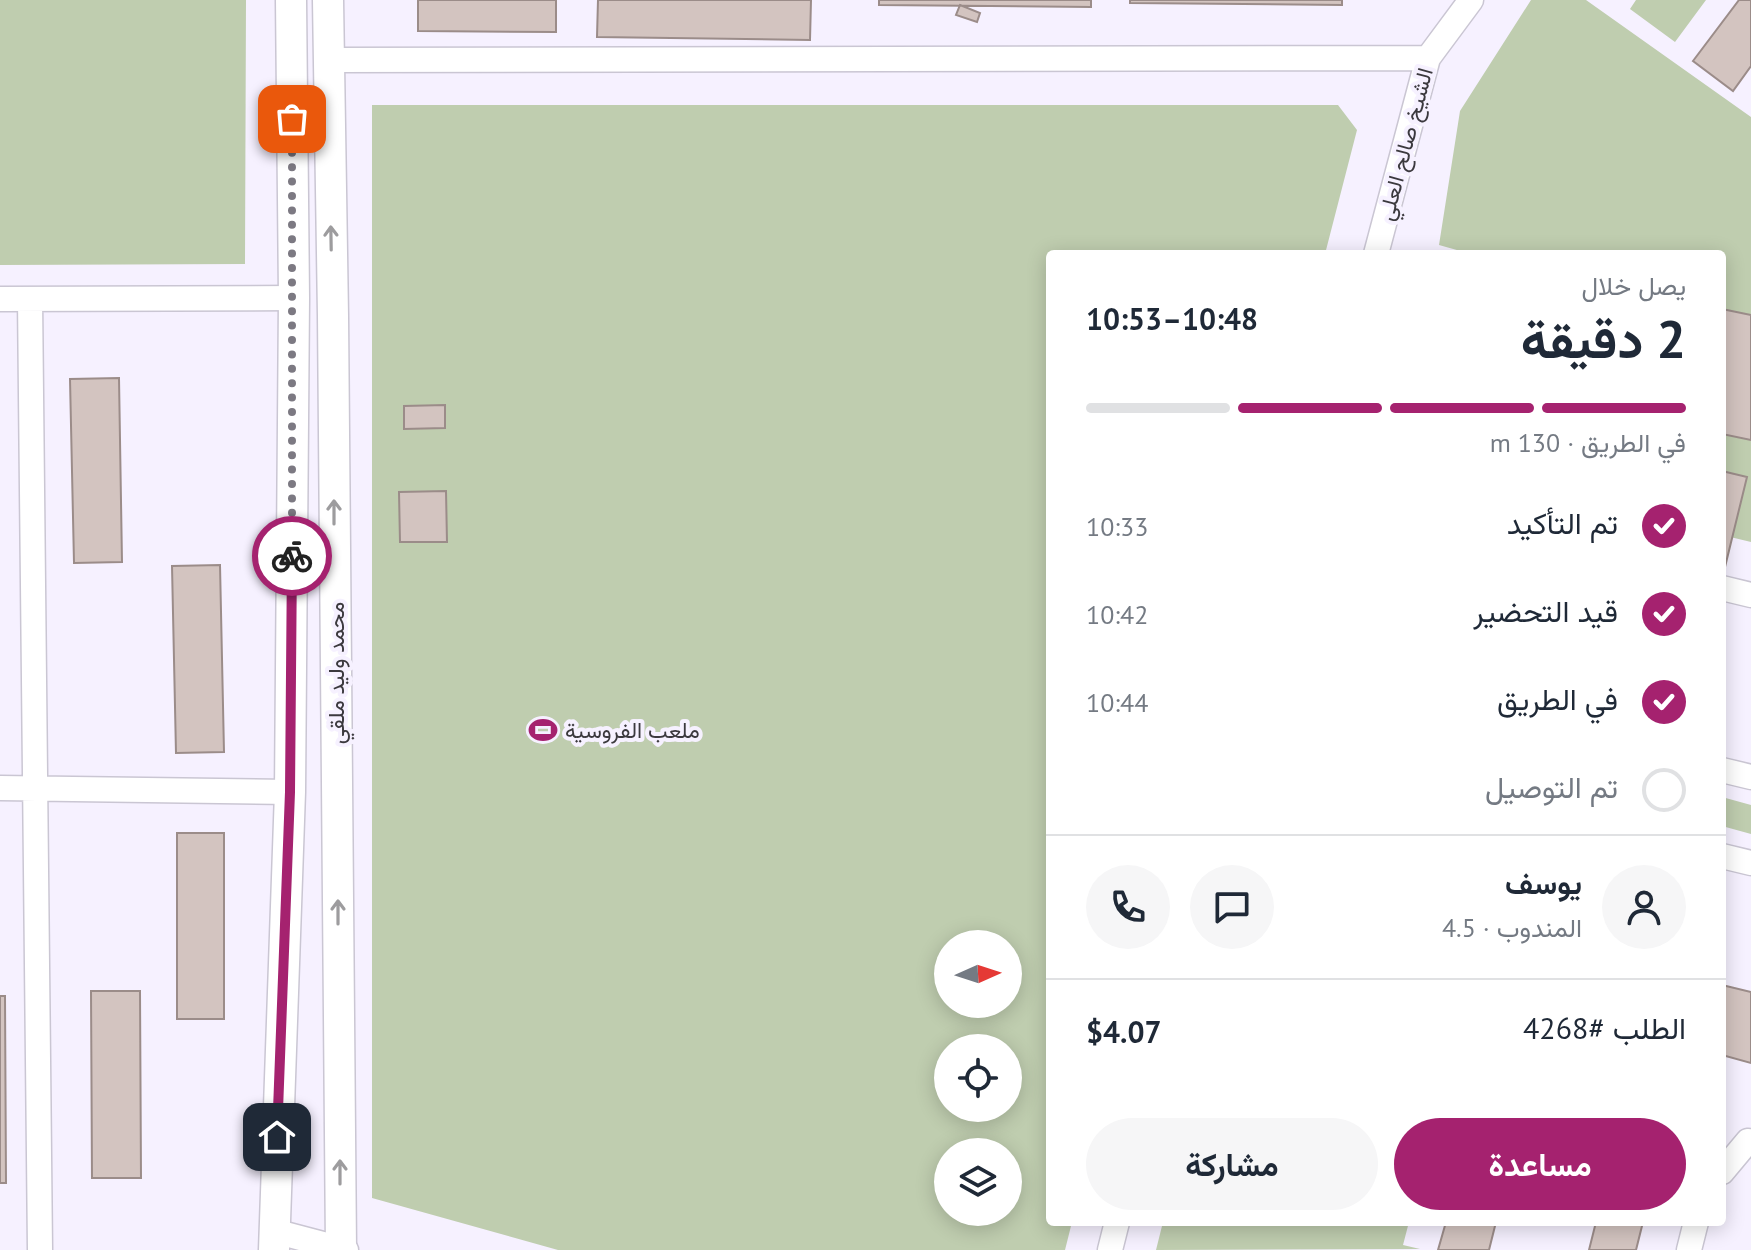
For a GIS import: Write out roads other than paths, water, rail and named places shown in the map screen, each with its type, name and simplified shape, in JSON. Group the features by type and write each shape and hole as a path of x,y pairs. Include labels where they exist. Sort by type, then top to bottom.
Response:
{"street":[{"name":"محمد وليد ملقي","path":"274,1241 290,792 294,298 291,0"},
{"name":"محمد وليد ملقي","path":"328,0 343,1250"},
{"name":"الشيخ صالح العلي","path":"1377,250 1428,58 1471,0"},
{"path":"328,60 1428,58"},
{"path":"0,299 294,298"},
{"path":"30,299 40,1250"},
{"path":"1726,589 1751,595"},
{"path":"1726,771 1751,777"},
{"path":"0,788 290,792"},
{"path":"1726,857 1751,863"},
{"path":"1726,1167 1748,1141"},
{"path":"1110,1250 1116,1226"},
{"path":"1689,1250 1695,1226"},
{"path":"274,1241 343,1250"}],"place":[{"name":"ملعب الفروسية","path":"543,730"}]}
